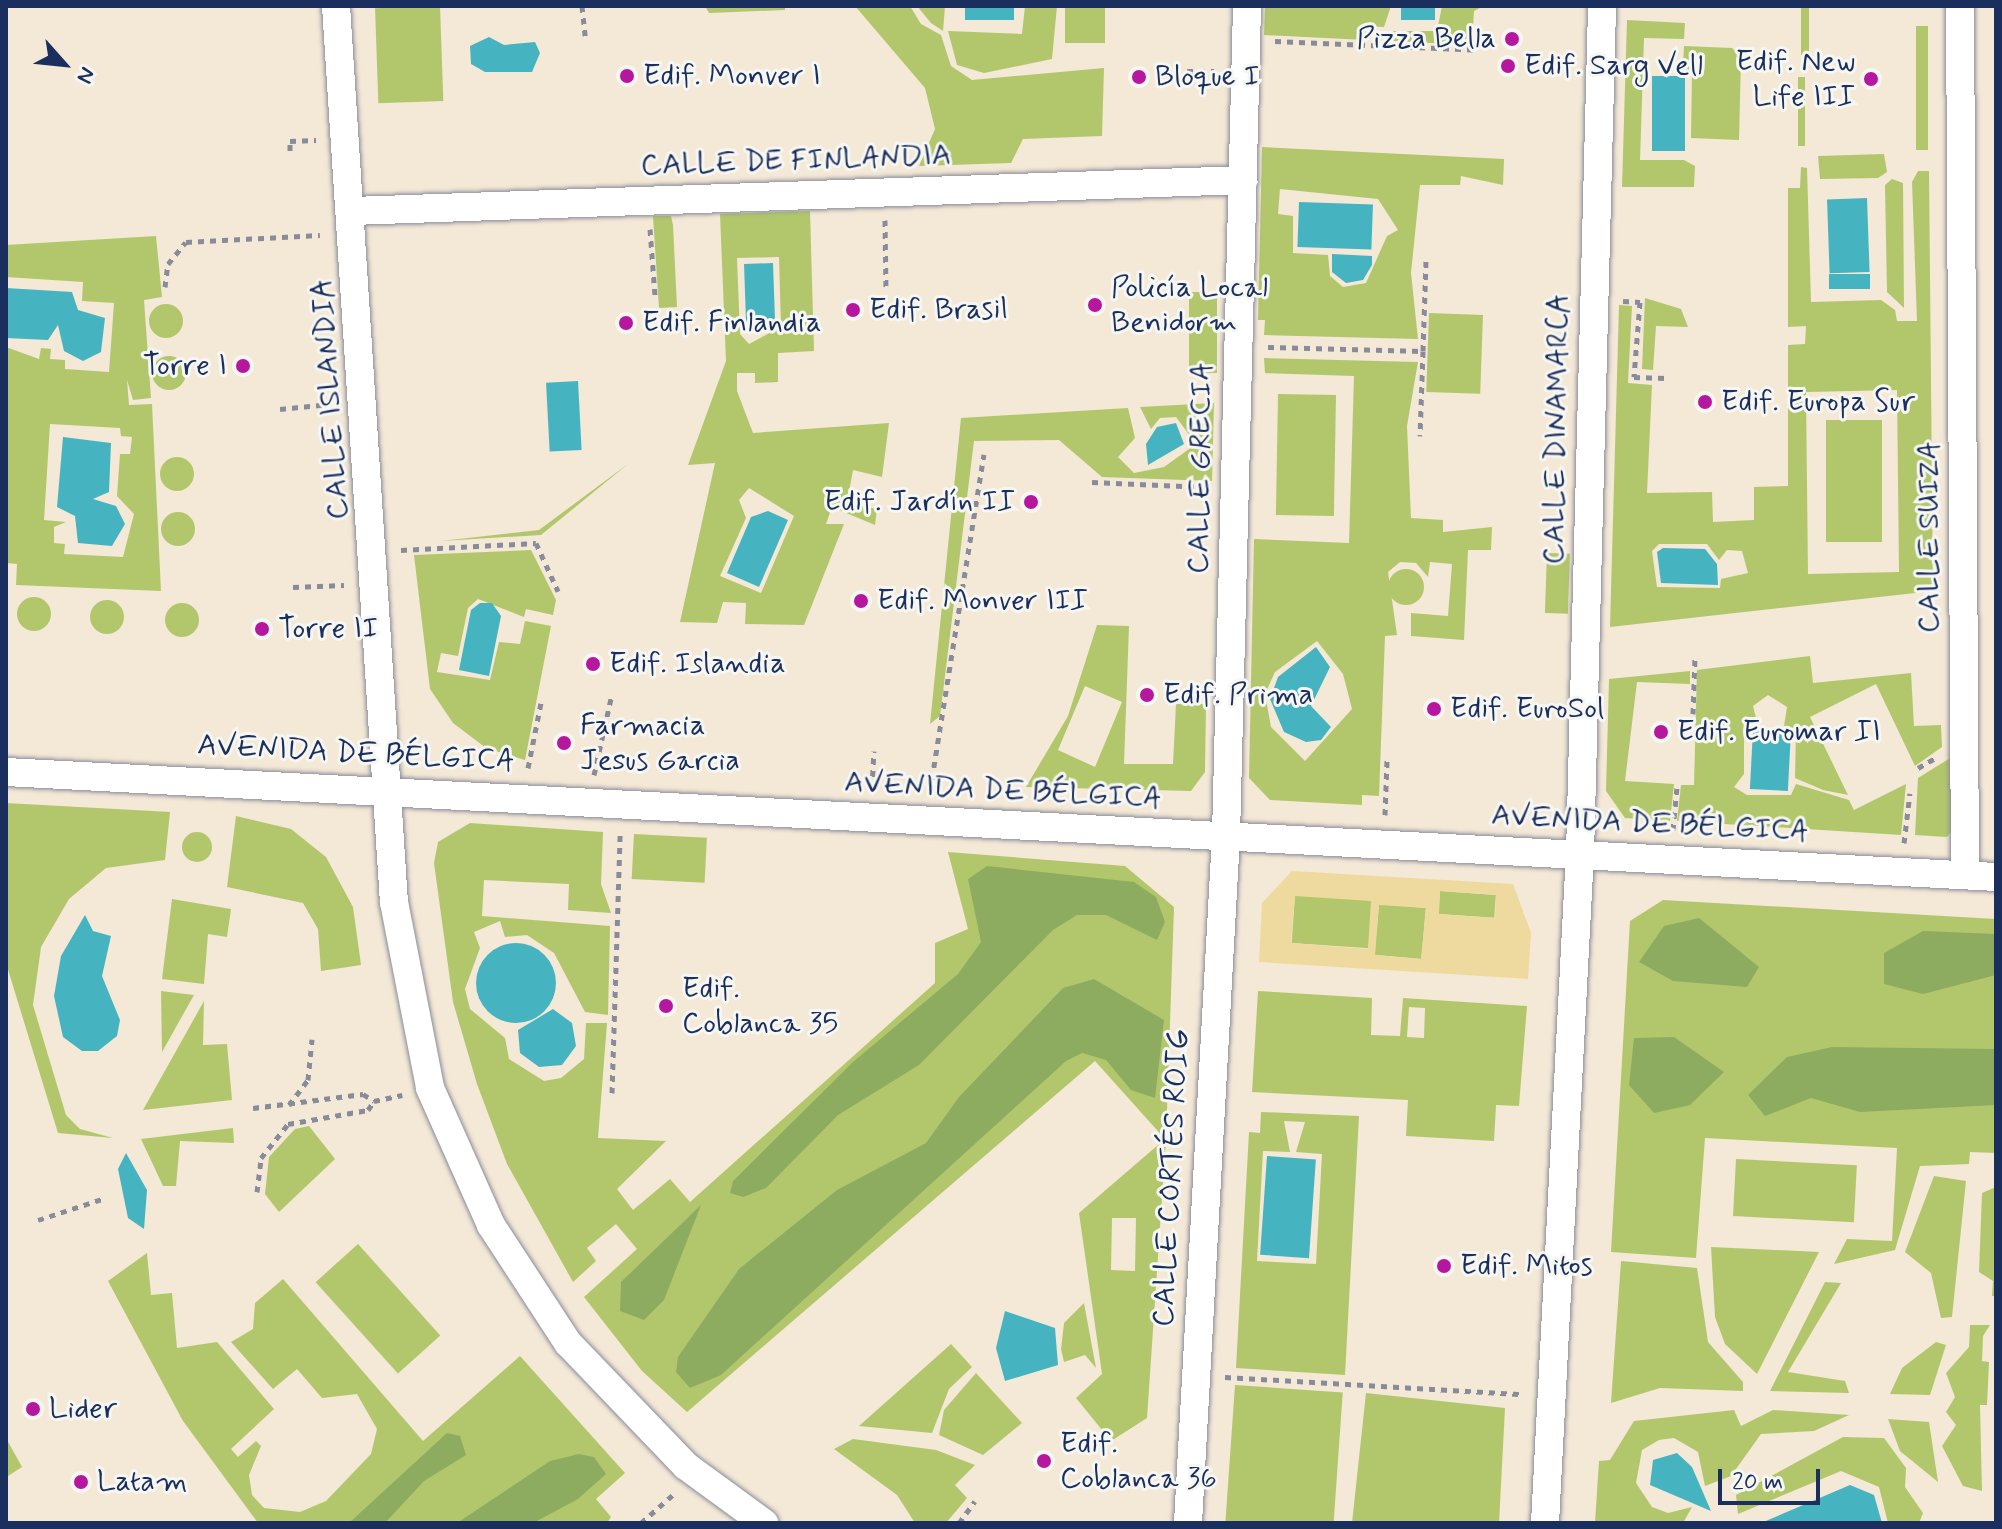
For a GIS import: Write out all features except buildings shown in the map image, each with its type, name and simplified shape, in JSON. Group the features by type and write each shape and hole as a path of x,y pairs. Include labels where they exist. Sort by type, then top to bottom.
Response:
{"street":[{"name":"CALLE ISLANDIA","path":"336,6 367,404 403,976 430,1088 458,1162 532,1292 596,1374 697,1474 764,1523"},
{"name":"CALLE GRECIA","path":"1226,836 1247,6"},
{"name":"CALLE DINAMARCA","path":"1545,1523 1580,854 1602,6"},
{"name":"CALLE SUIZA","path":"1960,6 1965,875"},
{"name":"CALLE DE FINLANDIA","path":"352,223 649,200 1243,180"},
{"name":"AVENIDA DE BÉLGICA","path":"6,772 390,788 1996,877"},
{"name":"CALLE CORTÉS ROIG","path":"1188,1523 1226,836"}],"path":[{"path":"582,6 585,36"},
{"path":"1246,39 1478,50"},
{"path":"1175,71 1246,71"},
{"path":"885,192 886,291"},
{"path":"649,200 655,296"},
{"path":"165,287 168,264 186,242 352,223"},
{"path":"1420,436 1426,261"},
{"path":"1639,313 1634,377 1666,378"},
{"path":"1238,344 1423,351"},
{"path":"280,409 367,404"},
{"path":"927,820 984,454"},
{"path":"1092,482 1235,488"},
{"path":"376,551 536,543 558,591"},
{"path":"293,587 378,583"},
{"path":"1693,714 1695,656"},
{"path":"590,800 612,694"},
{"path":"523,796 541,703"},
{"path":"1383,844 1387,760"},
{"path":"1672,859 1677,787"},
{"path":"1900,872 1910,793"},
{"path":"612,1093 620,802"},
{"path":"289,1105 308,1080 312,1039"},
{"path":"257,1192 261,1158 288,1124 368,1110 374,1101 430,1088"},
{"path":"253,1108 363,1094 374,1101"},
{"path":"38,1220 105,1198"},
{"path":"1195,1374 1552,1396"},
{"path":"641,1523 697,1474"},
{"path":"959,1523 975,1501"}],"green space":[{"path":"440,6 443,101 378,103 375,8"},
{"path":"705,6 785,6 785,10 709,13"},
{"path":"855,6 910,6 921,24 941,35 951,66 972,80 1104,68 1102,136 1023,139 1011,163 919,166 935,129 925,88"},
{"path":"917,6 945,6 943,31 931,23"},
{"path":"1025,6 1057,6 1052,59 984,73 957,65 948,31 1022,34"},
{"path":"1065,6 1105,6 1105,43 1065,43"},
{"path":"1265,6 1391,6 1384,27 1366,26 1365,40 1264,35"},
{"path":"1442,6 1484,6 1474,11 1472,45 1392,41 1393,31 1437,31"},
{"path":"1801,6 1809,6 1809,55 1801,55"},
{"path":"1627,20 1685,23 1684,39 1644,38 1640,160 1684,160 1695,166 1694,187 1622,187"},
{"path":"1916,26 1928,26 1928,150 1916,150"},
{"path":"1684,46 1732,48 1741,57 1739,140 1691,138 1692,70 1683,69"},
{"path":"1798,77 1805,77 1805,146 1798,146"},
{"path":"1262,147 1504,159 1503,185 1461,176 1460,185 1420,185 1411,273 1418,339 1264,335 1265,320 1258,320","holes":["1280,189 1378,199 1398,230 1387,236 1366,283 1343,287 1330,276 1328,255 1293,253 1293,216 1278,214"]},
{"path":"1884,154 1887,172 1878,178 1820,179 1818,156"},
{"path":"1801,167 1807,168 1811,302 1881,300 1895,310 1897,321 1917,321 1912,182 1918,171 1929,171 1933,591 1610,627 1619,305 1632,306 1628,383 1652,385 1647,493 1712,492 1713,522 1754,520 1754,487 1788,486 1788,345 1805,344 1806,326 1788,327 1788,188 1800,188","holes":["1897,390 1899,572 1808,574 1806,392","1659,544 1707,544 1719,560 1727,550 1742,551 1748,573 1721,579 1720,588 1657,587 1652,551"]},
{"path":"1892,179 1903,183 1904,308 1887,292 1885,185"},
{"path":"810,211 814,351 778,353 778,382 755,383 755,373 737,373 737,391 753,433 889,423 882,477 853,470 847,503 877,509 875,525 832,507 826,524 844,524 804,625 745,624 746,603 723,602 717,623 680,622 715,463 688,465 726,361 720,214","holes":["779,257 781,327 749,344 740,334 737,258","749,488 794,516 761,593 720,576 746,518 739,500"]},
{"path":"653,216 671,216 677,307 659,308"},
{"path":"156,236 162,297 144,300 151,398 133,400 127,380 129,405 152,404 161,591 16,585 17,564 6,563 6,347 39,359 41,348 51,349 50,359 65,360 65,369 109,372 114,303 82,301 83,282 6,277 6,245","holes":["50,424 120,428 121,436 132,437 130,454 120,454 117,496 134,514 123,557 64,554 65,544 54,543 54,527 66,522 44,520"]},
{"path":"1189,292 1217,292 1217,373 1189,373"},
{"path":"1645,298 1681,309 1688,327 1656,326 1653,370 1642,369"},
{"path":"166,304 178,309 183,321 178,333 166,338 154,333 149,321 154,309"},
{"path":"1429,313 1483,315 1480,394 1426,392"},
{"path":"169,356 181,361 186,373 181,385 169,390 157,385 152,373 157,361"},
{"path":"1264,358 1418,362 1407,426 1411,518 1443,520 1443,532 1492,527 1491,550 1468,550 1464,640 1411,636 1411,613 1448,616 1452,564 1430,562 1428,577 1416,563 1400,562 1388,572 1397,635 1385,636 1379,796 1362,795 1362,805 1270,800 1249,778 1254,539 1349,543 1354,376 1265,373","holes":["1317,641 1343,674 1352,709 1305,761 1271,727 1265,694 1275,672"]},
{"path":"1278,394 1336,395 1334,516 1276,515"},
{"path":"1214,403 1212,481 1102,477 1059,440 974,441 940,716 930,724 961,418 1128,408 1135,438 1118,457 1134,473 1164,467 1196,444 1176,417 1160,418 1151,429 1140,407"},
{"path":"1826,420 1882,420 1882,542 1826,542"},
{"path":"177,457 189,462 194,474 189,486 177,491 165,486 160,474 165,462"},
{"path":"628,464 541,535 441,541 539,530"},
{"path":"178,512 190,517 195,529 190,541 178,546 166,541 161,529 166,517"},
{"path":"531,550 556,600 553,615 526,609 524,617 478,599 468,608 458,656 441,653 437,672 490,680 499,642 520,644 525,621 551,626 525,760 486,748 453,723 430,689 414,555"},
{"path":"1547,553 1570,554 1568,614 1545,613"},
{"path":"1406,569 1419,574 1424,587 1419,600 1406,605 1393,600 1388,587 1393,574"},
{"path":"34,597 46,602 51,614 46,626 34,631 22,626 17,614 22,602"},
{"path":"107,600 119,605 124,617 119,629 107,634 95,629 90,617 95,605"},
{"path":"182,603 194,608 199,620 194,632 182,637 170,632 165,620 170,608"},
{"path":"1097,625 1129,626 1124,764 1173,764 1176,704 1206,704 1205,772 1191,791 1026,787 1068,716","holes":["1085,686 1122,702 1095,767 1058,750"]},
{"path":"1810,656 1813,683 1911,673 1914,726 1941,725 1942,747 1915,766 1876,684 1810,717 1848,795 1823,790 1795,778 1796,731 1784,726 1787,707 1768,695 1753,706 1758,726 1744,731 1744,774 1734,787 1747,795 1791,795 1796,784 1849,800 1854,810 1906,784 1901,835 1677,821 1681,785 1694,785 1697,670"},
{"path":"1690,671 1690,684 1637,682 1625,781 1674,784 1670,821 1625,818 1606,791 1609,679"},
{"path":"1955,755 1955,827 1947,837 1915,835 1918,778"},
{"path":"6,803 170,812 165,860 106,868 69,899 41,947 33,1005 66,1115 80,1129 113,1138 58,1133 6,963"},
{"path":"236,816 291,829 326,857 353,907 361,965 321,971 318,929 303,903 227,887"},
{"path":"470,823 603,832 601,884 611,913 568,910 569,884 484,880 482,916 610,926 608,1015 585,1012 554,953 527,935 505,937 500,921 474,932 480,948 465,989 470,1009 505,1038 509,1059 544,1081 561,1078 584,1059 586,1023 607,1023 598,1138 666,1141 617,1189 633,1210 670,1179 690,1202 935,983 935,943 968,929 948,852 1125,866 1174,907 1166,1139 1147,1418 1111,1441 1076,1398 1102,1374 1079,1213 1165,1139 1095,1061 687,1412 642,1371 584,1297 637,1249 616,1224 587,1248 596,1261 573,1282 507,1164 477,1084 453,1002 434,863 438,842","holes":["1112,1218 1136,1218 1135,1271 1111,1270"]},
{"path":"197,832 208,836 212,847 208,858 197,862 186,858 182,847 186,836"},
{"path":"634,834 707,838 705,883 632,879"},
{"path":"987,866 1134,882 1156,897 1165,922 1157,940 1106,915 1077,915 1053,930 919,1065 838,1115 766,1188 743,1197 730,1193 733,1181 853,1062 958,974 981,942 968,879"},
{"path":"1440,891 1496,895 1494,918 1438,914"},
{"path":"1295,895 1372,900 1368,948 1292,943"},
{"path":"172,899 231,909 227,937 208,934 204,984 162,979"},
{"path":"1663,900 1996,919 1996,1153 1970,1152 1969,1164 1920,1166 1895,1250 1834,1264 1847,1239 1892,1241 1897,1148 1705,1138 1696,1258 1611,1252 1630,921"},
{"path":"1379,904 1426,908 1421,959 1375,955"},
{"path":"1699,918 1759,967 1747,987 1673,981 1639,962 1664,926"},
{"path":"1923,931 1996,934 1996,975 1923,994 1884,984 1884,953"},
{"path":"1094,979 1164,1020 1155,1098 1131,1090 1106,1060 1082,1053 1066,1061 721,1375 690,1388 676,1372 678,1357 739,1269 837,1190 926,1143 959,1097 1063,988"},
{"path":"161,991 194,995 162,1052"},
{"path":"1258,991 1372,998 1371,1035 1400,1036 1403,998 1527,1006 1519,1106 1496,1105 1494,1141 1406,1136 1408,1100 1252,1092","holes":["1409,1007 1425,1008 1424,1038 1407,1037"]},
{"path":"204,1001 203,1045 227,1044 232,1100 143,1110"},
{"path":"1674,1037 1724,1072 1690,1105 1654,1113 1629,1085 1634,1038"},
{"path":"1832,1047 1996,1049 1996,1105 1860,1112 1811,1098 1765,1116 1748,1095 1787,1057"},
{"path":"1261,1112 1359,1116 1345,1375 1236,1368 1249,1132 1260,1133","holes":["1284,1121 1305,1122 1296,1152 1322,1154 1316,1264 1257,1261 1263,1151 1290,1152"]},
{"path":"309,1126 335,1159 279,1212 265,1194 269,1157 295,1129"},
{"path":"233,1128 234,1143 180,1141 176,1186 163,1186 141,1139"},
{"path":"1736,1159 1857,1165 1854,1222 1733,1216"},
{"path":"1934,1176 1966,1181 1952,1317 1941,1318 1931,1273 1905,1252"},
{"path":"1996,1187 1996,1296 1992,1296 1993,1281 1979,1272 1982,1193"},
{"path":"701,1205 664,1300 644,1320 620,1311 621,1282"},
{"path":"358,1244 440,1335 398,1374 316,1282"},
{"path":"1711,1247 1819,1252 1757,1374 1725,1344 1715,1317"},
{"path":"147,1253 151,1295 172,1293 177,1348 217,1342 274,1409 231,1449 238,1457 256,1441 261,1446 249,1475 252,1495 264,1508 300,1512 326,1501 371,1454 377,1429 357,1394 322,1398 297,1369 273,1389 231,1342 253,1329 255,1303 283,1279 423,1441 520,1356 625,1473 596,1499 611,1517 607,1523 258,1523 183,1421 108,1281"},
{"path":"1621,1261 1697,1268 1708,1342 1743,1382 1743,1391 1660,1388 1611,1403"},
{"path":"1825,1282 1841,1283 1788,1372 1845,1381 1849,1393 1770,1391"},
{"path":"1084,1303 1096,1368 1085,1355 1064,1362 1061,1349 1064,1323"},
{"path":"1970,1325 1990,1325 1983,1336 1982,1361 1989,1362 1987,1405 1980,1405 1982,1491 1963,1486 1942,1446 1956,1425 1946,1412 1955,1397 1946,1373 1969,1347"},
{"path":"1936,1342 1946,1345 1930,1395 1890,1394 1902,1368"},
{"path":"951,1344 972,1367 949,1389 932,1433 859,1426"},
{"path":"976,1373 1022,1423 983,1455 939,1435 944,1410"},
{"path":"1235,1385 1343,1393 1334,1523 1225,1523"},
{"path":"1366,1393 1505,1408 1499,1523 1352,1523"},
{"path":"1734,1410 1741,1426 1773,1410 1849,1415 1814,1431 1761,1434 1731,1476 1705,1486 1698,1452 1674,1438 1659,1440 1642,1450 1636,1483 1652,1507 1668,1513 1692,1507 1683,1523 1595,1523 1599,1461 1610,1460 1634,1421"},
{"path":"1888,1419 1929,1422 1938,1482 1900,1451"},
{"path":"447,1433 460,1436 466,1455 424,1481 385,1523 349,1523"},
{"path":"1843,1437 1884,1438 1906,1468 1905,1487 1923,1513 1919,1523 1888,1523 1879,1487 1841,1471 1738,1514 1736,1495"},
{"path":"6,1438 22,1467 8,1476 6,1475"},
{"path":"853,1439 936,1450 975,1465 955,1485 967,1498 946,1523 915,1523 897,1495 834,1449"},
{"path":"579,1454 594,1457 606,1474 578,1499 533,1523 457,1523 550,1461"}],"sand":[{"path":"1292,871 1513,884 1531,933 1528,979 1259,962 1262,903","holes":["1440,891 1496,895 1495,918 1439,914","1295,896 1371,901 1368,949 1291,943","1379,905 1426,908 1421,959 1375,955"]}],"water":[{"path":"965,6 1014,6 1014,20 965,20"},
{"path":"1401,6 1435,6 1435,20 1401,20"},
{"path":"489,37 504,45 535,42 540,53 532,72 485,72 471,64 470,46"},
{"path":"1652,76 1685,76 1685,151 1652,151"},
{"path":"1867,198 1870,272 1830,273 1827,199"},
{"path":"1299,202 1373,205 1371,250 1297,247"},
{"path":"1332,254 1372,256 1372,265 1363,280 1346,283 1332,272"},
{"path":"773,263 775,322 746,323 744,264"},
{"path":"1829,274 1870,274 1870,289 1829,289"},
{"path":"6,288 72,292 78,310 105,318 101,352 83,361 64,351 58,325 48,340 6,338"},
{"path":"578,381 582,450 550,452 546,383"},
{"path":"1176,423 1184,444 1148,465 1146,444 1157,427"},
{"path":"63,437 111,443 109,492 93,499 116,506 125,524 112,546 78,543 75,516 57,507"},
{"path":"768,511 788,520 759,587 727,573 751,517"},
{"path":"1663,548 1705,549 1717,564 1718,585 1661,583 1657,552"},
{"path":"480,603 492,603 501,616 489,676 459,670 471,610"},
{"path":"1316,647 1330,667 1311,706 1331,727 1321,740 1306,742 1284,732 1270,699 1278,677"},
{"path":"1753,730 1791,732 1788,791 1750,789"},
{"path":"85,915 93,931 111,936 102,976 120,1020 117,1036 98,1051 82,1051 63,1037 54,996 61,956"},
{"path":"508,943 524,943 545,954 556,975 556,991 545,1012 524,1023 508,1023 494,1017 482,1005 476,991 476,975 482,961 494,949"},
{"path":"553,1009 572,1023 576,1046 562,1065 539,1067 520,1053 518,1030"},
{"path":"126,1153 147,1190 144,1229 128,1218 118,1169"},
{"path":"1267,1156 1316,1159 1309,1258 1260,1255"},
{"path":"1005,1311 1055,1328 1058,1365 1005,1381 996,1348"},
{"path":"1677,1453 1692,1467 1711,1511 1650,1485 1653,1460"},
{"path":"1850,1485 1874,1495 1882,1523 1761,1523"}],"place":[{"name":"Pizza Bella","path":"1512,39"},
{"name":"Edif. Sarg Vell","path":"1508,66"},
{"name":"Edif. Monver I","path":"627,76"},
{"name":"Bloque I","path":"1139,77"},
{"name":"Edif. New Life III","path":"1871,79"},
{"name":"Policía Local Benidorm","path":"1095,305"},
{"name":"Edif. Brasil","path":"853,310"},
{"name":"Edif. Finlandia","path":"626,323"},
{"name":"Torre I","path":"243,366"},
{"name":"Edif. Europa Sur","path":"1705,402"},
{"name":"Edif. Jardín II","path":"1031,502"},
{"name":"Edif. Monver III","path":"861,601"},
{"name":"Torre II","path":"262,629"},
{"name":"Edif. Islandia","path":"593,664"},
{"name":"Edif. Prima","path":"1147,695"},
{"name":"Edif. EuroSol","path":"1434,709"},
{"name":"Edif. Euromar II","path":"1661,732"},
{"name":"Farmacia Jesus Garcia","path":"564,743"},
{"name":"Edif. Coblanca 35","path":"666,1006"},
{"name":"Edif. Mitos","path":"1444,1266"},
{"name":"Lider","path":"33,1409"},
{"name":"Edif. Coblanca 36","path":"1044,1461"},
{"name":"Latam","path":"81,1482"}]}
